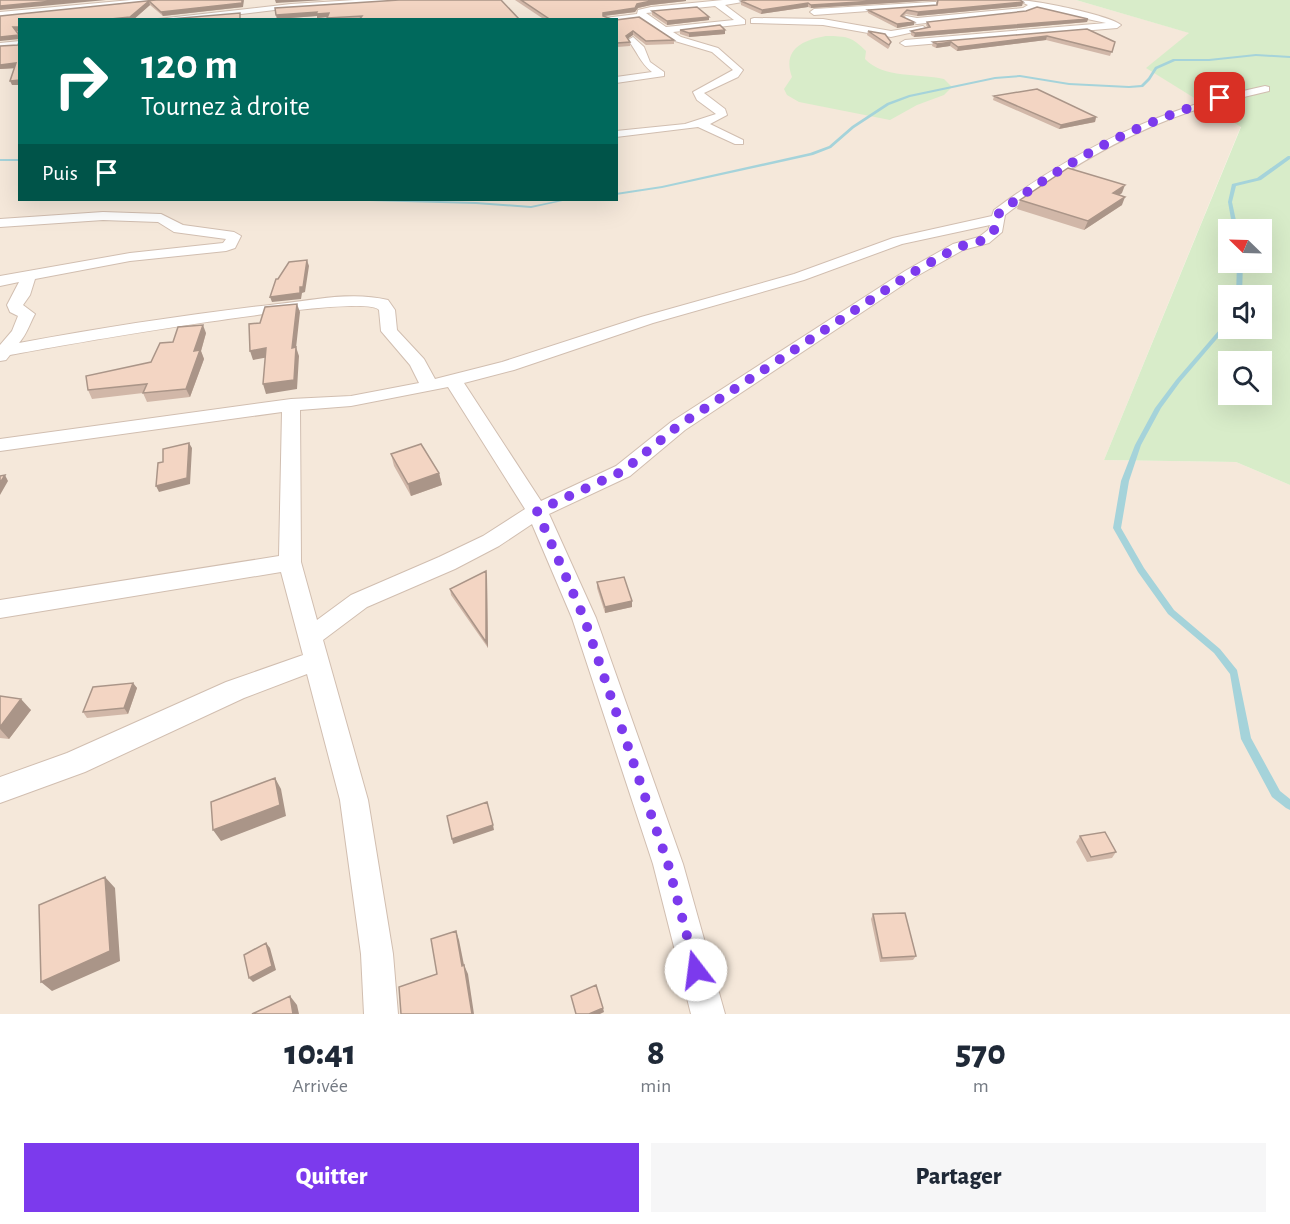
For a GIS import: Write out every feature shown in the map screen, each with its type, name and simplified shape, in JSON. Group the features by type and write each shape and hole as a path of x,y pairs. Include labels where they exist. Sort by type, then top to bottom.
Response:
{"street":[{"path":"0,15 156,0"},
{"path":"178,18 296,6 398,0"},
{"path":"642,16 641,12 651,9 750,0"},
{"path":"653,38 670,33 820,11 934,3 929,0"},
{"path":"905,43 1028,24 1045,31 1117,25 1078,13 1033,6 1021,0"},
{"path":"717,3 742,22"},
{"path":"891,34 919,25 1033,6"},
{"path":"846,10 887,16"},
{"path":"1011,11 1028,24 1044,42"},
{"path":"618,19 642,16 684,42 715,50 738,70 734,75 698,93 701,98 721,111 722,115 700,124 618,134"},
{"path":"897,18 919,25 957,27"},
{"path":"754,21 823,22 891,34 918,52"},
{"path":"937,39 956,50"},
{"path":"618,80 660,74 646,63 641,49 634,40"},
{"path":"0,46 18,44"},
{"path":"0,790 75,763 235,690 312,648 321,630 359,601 491,541 537,511 623,471 678,426 910,274 958,247 984,240 994,232 999,213 1103,144 1179,111 1220,98 1265,89"},
{"path":"700,124 739,142"},
{"path":"0,223 92,216 161,218 179,229 234,236 230,245 226,247 130,257 0,281"},
{"path":"0,445 291,405 351,400 430,386 508,366 647,320 799,277 898,241 998,219"},
{"path":"1,353 20,332 20,327 27,314 16,309 15,305 22,296 29,276"},
{"path":"1,353 231,314 342,301 372,301 382,303 387,309 389,331 418,363 430,386"},
{"path":"453,380 537,511 584,618 668,864 707,1013"},
{"path":"291,405 290,562 354,800 377,954 381,1014"},
{"path":"0,609 290,562"}],"shaded area":[{"path":"0,0 1076,0 1190,33 1147,68 1241,126 1104,460 1236,462 1290,485 1290,1014 0,1014"}],"green space":[{"path":"1076,0 1290,0 1290,485 1236,462 1104,460 1241,127 1146,68 1189,33"},
{"path":"826,36 853,40 866,51 865,59 882,70 944,79 952,87 944,95 917,105 890,120 799,102 787,95 784,89 792,77 790,60 792,53 809,40"}],"building":[{"path":"0,0 63,0 0,6"},
{"path":"156,0 242,0 242,3 161,12 149,1 130,17 120,18 18,18 18,27 13,27 18,35 0,37 0,16"},
{"path":"399,0 501,0 518,18 360,18 362,16 327,18 329,13 316,14 317,12 276,15 275,8"},
{"path":"521,0 662,0 637,4 635,8 603,13 603,16 608,18 548,18"},
{"path":"890,0 811,5 808,3 762,10 741,1"},
{"path":"938,0 1020,0 1023,2 918,12 907,10 901,16 914,22 897,24 868,10 937,5"},
{"path":"697,7 709,17 667,21 652,11"},
{"path":"1037,7 1088,19 915,33 911,31 930,27 927,22 1026,11"},
{"path":"240,13 240,18 181,18"},
{"path":"639,17 674,40 646,41 633,31 626,36 630,42 618,43 618,20"},
{"path":"720,25 725,30 689,33 680,30"},
{"path":"1087,29 1115,42 1112,52 1047,36 958,47 951,42 937,44 933,42"},
{"path":"868,31 885,34 891,42 889,45"},
{"path":"18,45 18,80 10,81 16,63 0,65 0,46"},
{"path":"1037,89 1096,117 1061,125 994,96"},
{"path":"1068,168 1125,185 1113,193 1125,197 1088,221 1020,200"},
{"path":"307,260 300,293 270,297 276,279 289,262"},
{"path":"297,304 292,348 296,347 294,380 263,384 266,348 250,351 249,324 260,323 265,307"},
{"path":"203,325 194,351 200,350 186,389 143,393 147,384 88,390 86,376 151,362 160,343 173,342 178,327"},
{"path":"189,443 187,478 156,486 158,463 163,462 163,449"},
{"path":"421,444 439,473 408,484 391,454"},
{"path":"486,571 486,642 450,589"},
{"path":"624,577 632,601 605,607 597,582"},
{"path":"133,683 124,708 83,712 93,687"},
{"path":"0,696 21,699 0,727"},
{"path":"275,778 280,805 213,830 211,802"},
{"path":"487,802 493,825 452,839 447,816"},
{"path":"1105,832 1116,852 1091,857 1080,836"},
{"path":"105,877 110,951 41,982 39,905"},
{"path":"905,913 916,956 882,958 873,914"},
{"path":"456,931 472,1014 401,1014 399,987 437,974 431,939"},
{"path":"266,943 272,966 249,978 244,955"},
{"path":"596,985 603,1008 589,1014 576,1014 571,996"},
{"path":"290,996 293,1014 252,1014"}],"waterway":[{"path":"618,194 662,187 811,154 830,147 853,127 888,104 909,96 995,78 1020,76 1069,84 1129,87 1142,86 1156,68 1174,60 1209,60 1256,55 1290,57"},
{"path":"1234,219 1230,202 1234,185 1259,179 1290,157"},
{"path":"0,160 18,160"},
{"path":"405,201 531,207 560,201"},
{"path":"1239,285 1240,273"},
{"path":"1218,335 1158,408 1138,445 1125,481 1117,528 1141,570 1171,612 1217,651 1234,673 1246,739 1276,794 1290,805"}],"route":[{"path":"696,970 668,864 584,618 537,511 623,471 678,426 910,274 958,247 984,240 998,226 999,213 1051,176 1103,144 1167,115 1220,98"}]}
